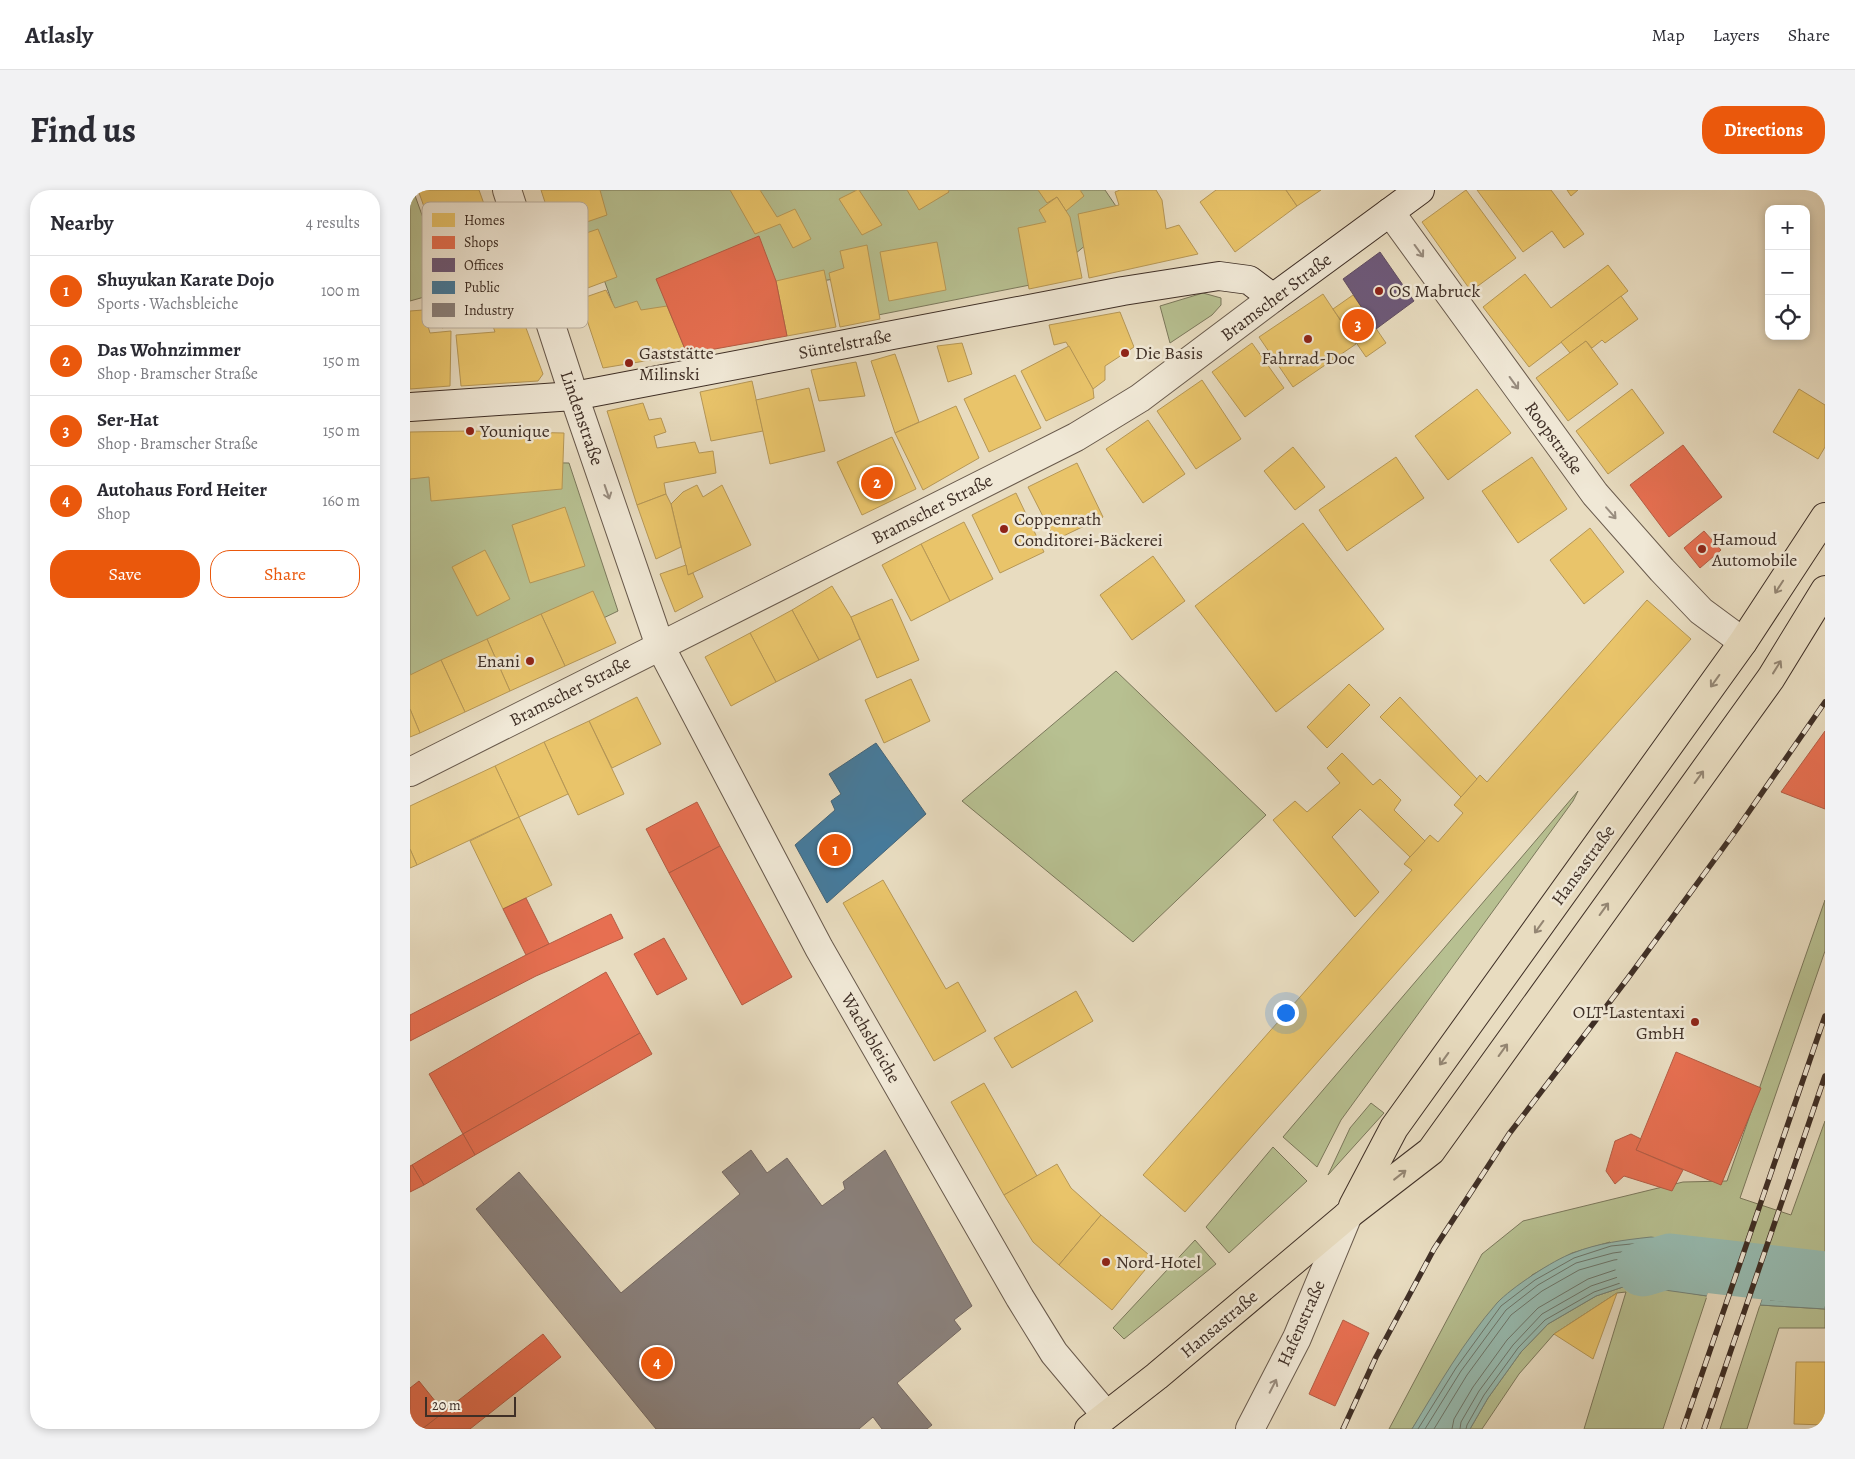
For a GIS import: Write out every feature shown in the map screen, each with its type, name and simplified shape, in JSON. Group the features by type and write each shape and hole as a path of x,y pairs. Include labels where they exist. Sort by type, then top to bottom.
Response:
{"main road":[{"name":"Hansastraße","path":"1348,1215 1394,1128 1744,642 1825,517"},
{"name":"Hansastraße","path":"1097,1422 1157,1376 1348,1215 1431,1151 1770,678 1825,590"}],"street":[{"name":"Lindenstraße","path":"507,190 511,202"},
{"name":"Bramscher Straße","path":"410,772 1076,437 1140,398 1420,190"},
{"name":"Roopstraße","path":"1390,212 1595,494 1662,570 1701,610 1744,642"},
{"name":"Süntelstraße","path":"410,407 574,396 1123,291 1219,276 1249,280 1273,298"},
{"name":"Lindenstraße","path":"552,328 660,646"},
{"name":"Wachsbleiche","path":"660,646 819,948 1020,1298 1097,1422"},
{"name":"Hafenstraße","path":"1250,1429 1297,1338 1348,1215"}],"green space":[{"path":"410,190 413,190 422,215 422,298 410,301"},
{"path":"572,190 1105,190 1122,215 1040,283 873,316 863,274 617,316 588,235 588,202 576,202"},
{"path":"1203,293 1221,298 1221,305 1212,315 1170,343 1160,306"},
{"path":"410,461 569,463 618,611 410,711"},
{"path":"1116,671 1266,815 1133,942 962,801"},
{"path":"1578,791 1573,801 1341,1120 1317,1167 1283,1137"},
{"path":"1825,900 1825,951 1740,1198 1791,1215 1825,1121 1825,1259 1777,1256 1704,1244 1660,1288 1707,1296 1663,1429 1584,1429 1626,1292 1617,1293 1554,1334 1519,1374 1482,1429 1470,1429 1488,1398 1521,1352 1548,1324 1596,1296 1629,1285 1610,1242 1572,1253 1532,1275 1473,1334 1412,1429 1389,1429 1482,1254 1523,1221 1683,1182 1727,1181"},
{"path":"1371,1103 1384,1113 1328,1175 1350,1128"},
{"path":"1273,1147 1307,1181 1229,1253 1206,1227"},
{"path":"1195,1240 1216,1264 1124,1339 1113,1328"},
{"path":"1760,1305 1825,1309 1825,1328 1779,1328 1747,1429 1720,1429"}],"water":[{"path":"1651,1237 1724,1247 1707,1296 1629,1285 1596,1296 1548,1324 1521,1352 1488,1398 1470,1429 1412,1429 1473,1333 1497,1303 1512,1290 1544,1268 1573,1253 1602,1244"},
{"path":"1777,1256 1825,1259 1825,1309 1760,1305"}],"pier":[{"path":"1725,1244 1726,1247 1709,1297 1706,1298"},
{"path":"1777,1253 1759,1307 1758,1304 1774,1255"}],"building: Homes":[{"path":"418,190 479,190 483,202 422,202"},
{"path":"541,190 600,190 607,215 588,222 588,202 545,202"},
{"path":"730,190 760,190 777,217 795,209 811,239 793,248 780,224 755,234"},
{"path":"859,190 882,225 862,235 839,199"},
{"path":"907,190 948,190 949,192 919,210"},
{"path":"1038,190 1080,190 1084,196 1066,211 1057,197 1047,203"},
{"path":"1120,190 1156,190 1162,200 1166,229 1179,225 1198,254 1089,278 1078,214 1119,205 1115,192"},
{"path":"1216,190 1286,190 1297,206 1235,252 1200,202"},
{"path":"1286,190 1321,190 1297,206"},
{"path":"1466,190 1516,258 1471,291 1422,222"},
{"path":"1477,190 1551,190 1584,234 1564,248 1552,231 1523,252"},
{"path":"1567,190 1578,190 1571,196"},
{"path":"1057,197 1070,217 1082,278 1029,289 1018,228 1046,222 1039,210"},
{"path":"598,229 617,277 588,288 588,232"},
{"path":"937,242 946,290 889,301 880,252"},
{"path":"867,245 880,319 840,327 829,273 844,268 840,251"},
{"path":"1608,265 1628,291 1529,367 1483,307 1525,274 1551,308"},
{"path":"824,270 836,327 787,336 776,281"},
{"path":"606,290 615,308 637,301 641,310 667,306 687,354 603,368 588,323 588,296"},
{"path":"1323,294 1356,344 1293,387 1259,337"},
{"path":"1353,295 1386,343 1366,357 1333,309"},
{"path":"1621,296 1638,319 1605,343 1602,340 1592,348 1586,341 1570,353 1561,342"},
{"path":"422,310 422,328 428,328 430,333 451,331 450,386 410,389 410,311"},
{"path":"1120,312 1134,347 1105,366 1105,380 1093,389 1066,342 1054,345 1049,325"},
{"path":"494,328 526,328 543,374 538,381 461,386 456,335 495,332"},
{"path":"1586,341 1618,384 1568,421 1536,378"},
{"path":"962,343 972,374 948,382 937,346"},
{"path":"1252,343 1284,388 1245,417 1212,372"},
{"path":"1069,346 1093,389 1094,398 1046,421 1021,371"},
{"path":"895,354 919,422 895,433 871,361"},
{"path":"856,362 865,396 819,401 811,370"},
{"path":"1015,375 1041,428 989,452 964,399"},
{"path":"1202,380 1241,439 1196,469 1157,411"},
{"path":"752,381 763,431 711,441 700,392"},
{"path":"809,388 825,451 770,464 756,400"},
{"path":"1477,389 1511,433 1448,480 1415,436"},
{"path":"1632,389 1664,433 1608,474 1576,431"},
{"path":"1799,389 1825,405 1825,447 1818,459 1773,432"},
{"path":"643,403 649,420 661,418 666,432 654,436 657,448 695,442 699,453 713,451 716,473 664,483 666,494 637,505 607,411"},
{"path":"956,406 979,458 923,490 895,433"},
{"path":"1148,420 1185,474 1143,503 1106,449"},
{"path":"410,432 564,433 562,489 431,501 429,477 410,479"},
{"path":"892,437 916,489 862,515 837,462"},
{"path":"1293,447 1325,487 1295,510 1264,471"},
{"path":"1396,457 1424,498 1347,551 1319,510"},
{"path":"1532,457 1567,509 1518,543 1482,491"},
{"path":"1077,463 1103,517 1055,540 1028,487"},
{"path":"697,485 703,497 722,485 751,545 688,575 671,504 683,492"},
{"path":"1016,493 1044,552 1000,573 972,515"},
{"path":"666,494 671,504 681,547 656,559 637,505"},
{"path":"565,507 585,566 530,583 512,525"},
{"path":"964,522 993,579 950,601 921,544"},
{"path":"1303,523 1384,629 1276,712 1195,606"},
{"path":"1590,528 1624,572 1584,604 1550,560"},
{"path":"921,544 950,601 911,621 882,565"},
{"path":"485,550 510,599 477,616 452,567"},
{"path":"1153,556 1185,601 1132,640 1100,595"},
{"path":"686,565 688,575 693,573 703,597 675,612 660,574"},
{"path":"832,586 851,617 860,639 819,660 792,610"},
{"path":"593,591 616,643 565,666 541,614"},
{"path":"892,599 919,660 877,678 851,617"},
{"path":"1647,600 1691,639 1185,1212 1143,1175 1412,870 1404,864 1410,857 1430,835 1438,842 1463,813 1454,805 1480,775 1487,782"},
{"path":"792,610 819,660 776,682 750,633"},
{"path":"541,614 565,666 510,691 487,639"},
{"path":"750,633 776,682 731,706 705,657"},
{"path":"487,639 510,691 465,712 441,660"},
{"path":"441,660 465,712 420,733 410,709 410,675"},
{"path":"911,679 930,721 884,743 865,700"},
{"path":"1349,684 1370,705 1327,748 1307,727"},
{"path":"637,697 661,744 612,768 589,721"},
{"path":"1400,697 1477,779 1461,797 1380,717"},
{"path":"410,709 420,733 410,737"},
{"path":"589,721 624,794 578,815 544,742"},
{"path":"544,742 568,794 519,817 495,766"},
{"path":"1342,753 1373,785 1380,779 1401,800 1394,810 1425,841 1410,857 1360,809 1332,837 1379,892 1355,917 1273,820 1295,801 1307,812 1340,783 1327,768"},
{"path":"495,766 519,817 417,865 410,849 410,806"},
{"path":"519,817 552,885 503,909 470,841"},
{"path":"410,849 417,865 410,868"},
{"path":"883,880 946,989 958,982 986,1031 934,1061 843,903"},
{"path":"1076,991 1093,1021 1012,1068 994,1038"},
{"path":"984,1083 1037,1176 1004,1195 951,1102"},
{"path":"1057,1164 1071,1188 1101,1215 1059,1265 1033,1242 1004,1195"},
{"name":"Nord-Hotel","path":"1101,1215 1154,1259 1112,1310 1059,1265"},
{"path":"1617,1293 1593,1359 1554,1334"},
{"path":"1796,1362 1825,1362 1825,1425 1794,1424"}],"building: Shops":[{"path":"759,236 776,281 787,336 687,354 656,279"},
{"path":"1683,445 1722,497 1669,537 1630,485"},
{"name":"Hamoud Automobile","path":"1704,531 1721,550 1700,568 1684,548"},
{"path":"1825,731 1825,809 1781,792"},
{"path":"697,802 720,846 669,873 646,829"},
{"path":"720,846 792,977 742,1005 669,873"},
{"path":"526,898 549,944 526,955 503,909"},
{"path":"611,914 623,938 536,976 410,1041 410,1015 526,955"},
{"path":"664,938 687,979 657,995 634,954"},
{"path":"606,972 640,1033 463,1134 429,1074"},
{"path":"640,1033 652,1054 475,1155 463,1134"},
{"path":"1676,1052 1761,1088 1721,1185 1636,1150"},
{"path":"463,1134 475,1155 424,1185 412,1165"},
{"path":"1631,1134 1641,1139 1636,1150 1683,1170 1672,1191 1624,1176 1615,1184 1606,1171 1615,1141"},
{"path":"412,1165 424,1185 410,1192 410,1166"},
{"path":"1343,1320 1369,1333 1335,1406 1309,1394"},
{"path":"543,1334 561,1357 470,1429 422,1429"},
{"path":"419,1381 444,1412 422,1429 410,1429 410,1388"}],"building: Offices":[{"path":"1380,252 1414,301 1376,329 1343,279"}],"building: Public":[{"path":"876,743 926,814 827,903 795,845 835,810 831,801 841,794 829,774"}],"building: Industry":[{"path":"751,1150 767,1173 787,1158 822,1206 845,1189 843,1182 885,1150 972,1306 954,1320 961,1329 897,1383 932,1425 927,1429 882,1429 873,1417 859,1429 656,1429 476,1209 519,1172 621,1293 740,1194 722,1172"}],"waterway":[{"path":"1643,1269 1670,1261 1825,1279"}],"railway":[{"path":"1343,1429 1376,1357 1434,1249 1509,1134 1628,978 1737,829 1825,702"},
{"path":"1683,1429 1825,1016"},
{"path":"1704,1429 1825,1076"}],"place":[{"name":"OS Mabruck","path":"1379,291"},
{"name":"Ser-Hat","path":"1358,325"},
{"name":"Fahrrad-Doc","path":"1308,339"},
{"name":"Die Basis","path":"1125,353"},
{"name":"Gaststätte Milinski","path":"629,363"},
{"name":"Younique","path":"470,431"},
{"name":"Das Wohnzimmer","path":"877,483"},
{"name":"Coppenrath Conditorei-Bäckerei","path":"1004,529"},
{"name":"Hamoud Automobile","path":"1702,549"},
{"name":"Enani","path":"530,661"},
{"name":"Shuyukan Karate Dojo","path":"835,850"},
{"name":"OLT-Lastentaxi GmbH","path":"1695,1022"},
{"name":"Nord-Hotel","path":"1106,1262"},
{"name":"Autohaus Ford Heiter","path":"657,1363"}]}
